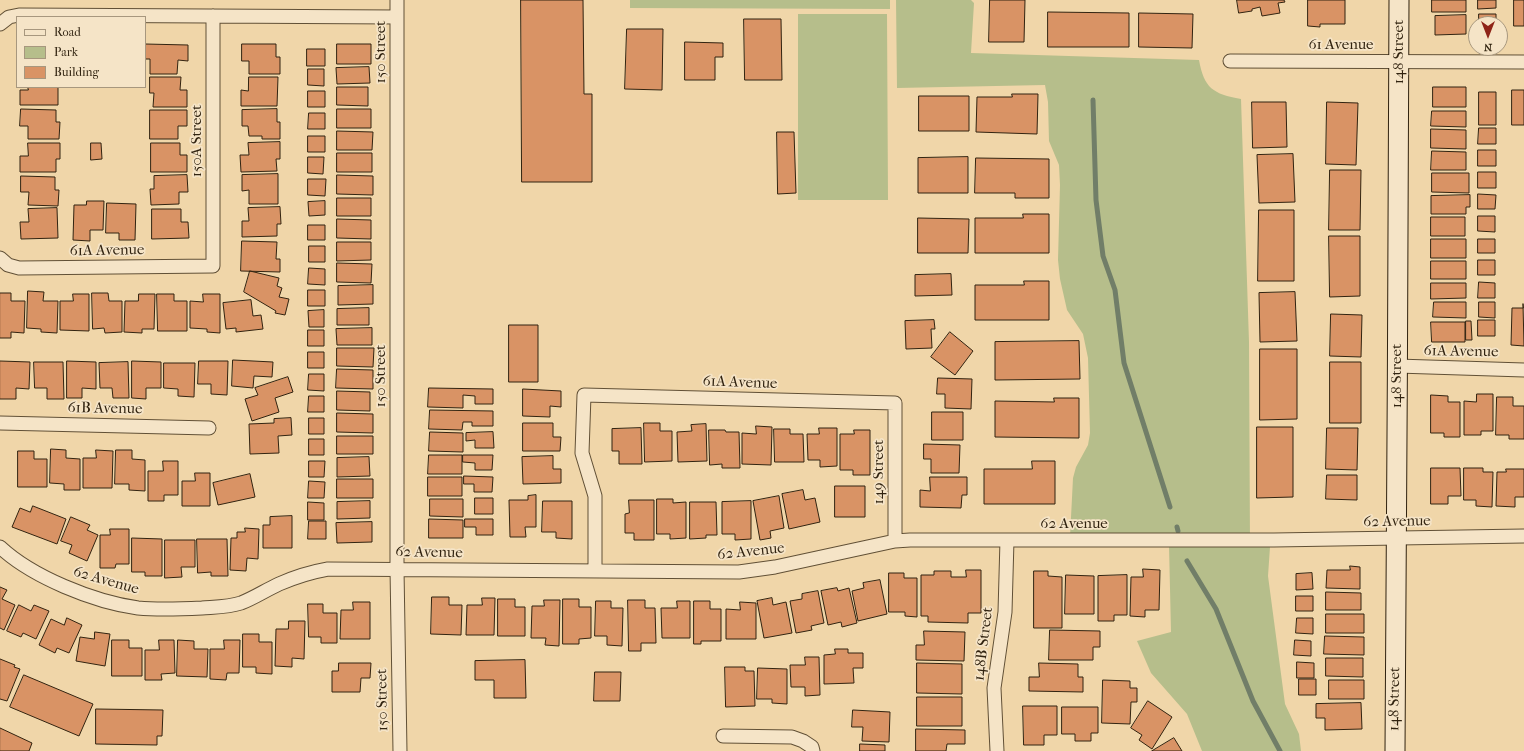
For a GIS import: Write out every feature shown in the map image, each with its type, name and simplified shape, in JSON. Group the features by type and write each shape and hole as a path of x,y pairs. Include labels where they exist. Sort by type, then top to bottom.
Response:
{"main road":[{"name":"148 Street","path":"1395,751 1399,0"}],"street":[{"name":"150 Street","path":"397,0 397,569 400,751"},
{"path":"0,24 9,17 19,15 397,17"},
{"name":"150A Street","path":"213,16 213,266"},
{"name":"61 Avenue","path":"1230,61 1524,62"},
{"name":"61A Avenue","path":"1,259 8,265 19,268 213,266"},
{"name":"61A Avenue","path":"1397,366 1524,370"},
{"name":"61A Avenue","path":"595,571 595,496 582,453 584,395 895,403"},
{"name":"149 Street","path":"895,403 895,541"},
{"name":"61B Avenue","path":"0,423 209,428"},
{"name":"62 Avenue","path":"0,547 26,567 57,583 116,604 138,608 181,609 240,603 280,583 312,571 328,569 739,572 776,567 895,541 1274,540 1524,536"},
{"name":"148B Street","path":"997,751 994,688 1006,612 1007,540"},
{"path":"723,736 792,737 803,742 812,749"}],"green space":[{"path":"630,0 890,0 890,9 630,8"},
{"path":"896,0 971,0 974,3 971,53 1199,60 1204,77 1211,88 1223,95 1241,99 1249,342 1250,547 1270,547 1268,576 1285,704 1299,734 1301,751 1202,751 1187,714 1151,673 1137,641 1171,632 1169,545 1070,537 1073,478 1076,467 1088,445 1090,433 1088,358 1083,334 1067,310 1060,279 1058,260 1060,185 1059,165 1049,141 1048,102 1045,85 897,88"},
{"path":"798,14 887,14 888,200 798,200"}],"building":[{"path":"521,0 583,0 584,94 592,94 592,182 522,182"},
{"path":"990,0 1025,0 1024,42 989,42"},
{"path":"1237,0 1284,0 1285,2 1278,3 1280,13 1262,16 1260,7 1252,9 1252,11 1239,13"},
{"path":"1308,0 1345,0 1345,24 1320,24 1320,27 1308,26"},
{"path":"1432,0 1466,0 1466,12 1432,12"},
{"path":"1478,0 1496,0 1496,8 1478,9"},
{"path":"1514,0 1524,0 1524,26 1514,26"},
{"path":"1048,12 1129,13 1129,47 1048,47"},
{"path":"1139,13 1193,14 1192,48 1139,47"},
{"path":"1479,14 1496,14 1496,16 1479,16"},
{"path":"1466,15 1466,34 1435,35 1435,16"},
{"path":"744,19 781,19 782,80 745,80"},
{"path":"627,29 663,29 662,90 625,89"},
{"path":"685,42 723,43 723,57 715,57 715,80 685,80"},
{"path":"146,44 188,45 188,61 178,60 177,74 150,74 150,59 146,59"},
{"path":"242,44 276,44 276,57 280,57 280,74 249,74 249,61 242,61"},
{"path":"337,44 371,44 371,64 337,64"},
{"path":"307,49 325,49 325,66 307,66"},
{"path":"369,67 370,83 337,84 336,68"},
{"path":"308,69 324,69 324,86 308,85"},
{"path":"150,77 181,77 180,90 187,90 187,107 153,107 154,93 150,93"},
{"path":"249,77 278,77 277,106 241,106 241,90 248,91"},
{"path":"337,87 368,87 368,106 337,105"},
{"path":"1433,87 1466,87 1466,107 1433,107"},
{"path":"28,88 58,88 58,105 20,105 20,90 28,90"},
{"path":"1512,90 1524,90 1524,125 1512,125"},
{"path":"308,91 325,91 325,107 308,107"},
{"path":"1479,92 1496,92 1496,125 1479,125"},
{"path":"1012,94 1038,94 1037,134 976,132 977,97 1012,97"},
{"path":"919,96 969,96 969,131 919,131"},
{"path":"1252,102 1286,102 1287,147 1253,148"},
{"path":"1327,102 1358,103 1356,165 1326,164"},
{"path":"21,109 56,110 56,122 60,122 59,139 28,139 28,126 20,126"},
{"path":"277,109 277,122 280,122 280,139 262,139 262,136 249,136 248,126 242,126 242,110"},
{"path":"337,109 371,109 371,128 337,128"},
{"path":"150,110 187,110 187,126 178,126 178,139 150,139"},
{"path":"1432,111 1466,111 1466,127 1431,126"},
{"path":"309,113 325,113 325,129 308,129"},
{"path":"1479,128 1496,128 1496,144 1478,144"},
{"path":"1431,129 1466,130 1466,149 1431,148"},
{"path":"337,131 373,132 372,150 337,150"},
{"path":"777,132 794,132 796,193 778,194"},
{"path":"308,136 325,136 325,152 308,152"},
{"path":"280,142 280,159 276,159 277,171 241,172 240,155 249,155 248,143"},
{"path":"28,143 60,143 60,159 56,159 56,172 20,172 20,156 28,156"},
{"path":"91,143 101,143 102,159 91,160"},
{"path":"151,143 180,143 180,155 187,155 187,172 151,172"},
{"path":"1478,150 1496,150 1496,166 1478,166"},
{"path":"1432,151 1466,152 1466,170 1431,170"},
{"path":"337,153 372,153 372,172 337,172"},
{"path":"1293,154 1295,202 1259,203 1257,155"},
{"path":"308,157 324,157 323,174 308,173"},
{"path":"968,157 968,193 918,193 918,158"},
{"path":"976,158 1049,159 1049,198 1015,198 1015,193 975,193"},
{"path":"1330,170 1361,170 1360,230 1329,230"},
{"path":"1478,172 1496,172 1496,188 1478,188"},
{"path":"1432,173 1469,173 1469,193 1432,192"},
{"path":"278,174 278,204 249,204 249,190 242,191 242,175"},
{"path":"187,175 188,192 179,192 179,204 151,205 150,189 154,189 154,176"},
{"path":"337,175 373,176 373,195 337,194"},
{"path":"21,176 55,177 55,190 59,190 58,206 28,205 29,192 21,192"},
{"path":"308,179 326,179 325,196 308,195"},
{"path":"1478,194 1496,195 1495,209 1478,209"},
{"path":"1470,195 1470,207 1466,207 1466,214 1431,214 1431,196"},
{"path":"337,198 371,198 371,216 337,216"},
{"path":"87,201 104,201 103,230 90,230 90,241 73,240 74,205 86,205"},
{"path":"325,201 325,215 309,216 308,202"},
{"path":"107,203 136,204 135,240 119,240 119,233 106,233"},
{"path":"280,207 281,224 277,224 277,236 242,237 242,221 249,221 248,208"},
{"path":"57,208 58,238 21,239 20,222 29,222 28,209"},
{"path":"152,209 181,209 181,222 188,222 189,238 152,239"},
{"path":"1259,210 1294,210 1294,281 1258,281"},
{"path":"1023,214 1049,214 1049,253 975,253 975,218 1023,218"},
{"path":"1478,216 1495,216 1495,232 1478,231"},
{"path":"1431,217 1465,217 1465,236 1431,236"},
{"path":"918,218 969,219 968,253 918,253"},
{"path":"337,219 371,220 371,239 337,238"},
{"path":"308,225 325,225 325,240 308,240"},
{"path":"1329,236 1360,236 1360,296 1330,297"},
{"path":"1431,239 1466,239 1466,258 1431,258"},
{"path":"1478,239 1495,239 1495,253 1478,253"},
{"path":"242,241 277,242 276,259 280,259 280,272 241,271"},
{"path":"337,242 371,242 371,260 337,261"},
{"path":"309,246 325,246 325,262 309,262"},
{"path":"1478,260 1495,260 1495,275 1478,275"},
{"path":"1431,261 1466,261 1466,279 1431,279"},
{"path":"337,263 372,264 371,283 337,282"},
{"path":"309,268 325,269 325,285 308,284"},
{"path":"250,271 279,278 277,286 282,288 279,297 289,299 285,315 275,313 276,311 244,292"},
{"path":"951,274 952,295 915,296 915,275"},
{"path":"1024,281 1049,281 1049,320 975,320 975,285 1024,285"},
{"path":"1479,282 1495,283 1495,298 1478,298"},
{"path":"1431,283 1466,283 1466,298 1431,299"},
{"path":"373,285 373,304 338,305 338,286"},
{"path":"308,290 325,290 325,306 308,306"},
{"path":"28,291 44,292 43,301 58,301 57,333 41,332 41,329 27,328"},
{"path":"1295,292 1297,341 1260,342 1259,293"},
{"path":"0,293 11,293 11,301 25,301 24,333 11,332 11,338 0,338"},
{"path":"92,293 108,293 109,301 122,301 122,332 105,333 104,328 93,329"},
{"path":"73,294 89,294 89,331 60,330 60,301 73,301"},
{"path":"139,294 155,294 154,329 142,329 142,333 124,332 125,301 138,301"},
{"path":"157,294 174,294 174,301 187,301 187,331 158,331"},
{"path":"203,294 220,294 220,333 207,332 207,329 190,328 190,301 203,302"},
{"path":"251,300 253,316 261,315 263,329 236,332 236,328 226,329 223,303"},
{"path":"1434,302 1466,302 1466,318 1433,317"},
{"path":"1479,302 1495,302 1495,318 1479,317"},
{"path":"1523,304 1524,346 1511,345 1512,308 1523,308"},
{"path":"369,308 369,325 337,325 337,309"},
{"path":"324,310 324,327 309,327 308,311"},
{"path":"1331,314 1362,315 1361,357 1330,356"},
{"path":"934,320 935,329 931,329 932,348 906,349 905,321"},
{"path":"1478,320 1495,320 1495,336 1478,336"},
{"path":"1466,321 1471,321 1472,340 1466,340"},
{"path":"1431,322 1465,322 1465,342 1432,342"},
{"path":"509,325 538,325 538,382 509,382"},
{"path":"372,328 372,345 337,345 336,329"},
{"path":"308,330 324,330 324,346 308,346"},
{"path":"950,332 973,351 955,375 931,357"},
{"path":"1079,341 1080,379 995,380 995,342"},
{"path":"337,348 374,348 373,367 337,366"},
{"path":"1260,349 1297,349 1297,419 1260,420"},
{"path":"308,352 324,352 324,368 308,368"},
{"path":"233,360 273,362 272,377 254,376 253,388 232,386"},
{"path":"0,361 30,362 29,389 16,388 16,399 0,399"},
{"path":"67,361 96,362 96,389 82,388 82,398 67,398"},
{"path":"132,361 161,362 161,388 146,388 146,399 132,398"},
{"path":"199,361 228,361 227,395 211,394 211,384 198,384"},
{"path":"34,362 63,362 64,399 47,399 47,388 35,388"},
{"path":"128,362 129,398 113,398 112,388 100,388 99,363"},
{"path":"1330,362 1361,362 1361,423 1330,423"},
{"path":"164,363 195,363 194,397 178,396 178,389 164,388"},
{"path":"337,369 373,370 373,389 336,388"},
{"path":"309,374 324,374 324,391 308,390"},
{"path":"288,377 293,392 275,398 279,412 252,421 245,399 258,395 255,388"},
{"path":"938,378 972,379 971,409 945,408 945,394 937,394"},
{"path":"429,388 493,389 493,404 475,404 475,396 463,395 463,408 428,407"},
{"path":"523,389 561,391 561,407 550,406 550,417 523,416"},
{"path":"337,391 370,392 370,411 337,410"},
{"path":"1477,394 1493,394 1493,431 1481,431 1481,435 1464,435 1464,401 1476,402"},
{"path":"1431,395 1448,396 1448,402 1460,402 1460,437 1444,437 1444,433 1431,433"},
{"path":"309,396 324,396 324,412 308,412"},
{"path":"1497,397 1513,397 1513,406 1524,406 1524,439 1509,439 1509,435 1496,435"},
{"path":"1054,398 1079,398 1079,438 995,437 995,401 1054,402"},
{"path":"430,410 493,411 493,426 472,426 472,422 463,422 462,430 429,429"},
{"path":"932,412 963,412 963,440 932,440"},
{"path":"337,413 373,414 373,433 337,432"},
{"path":"291,418 292,435 278,436 279,453 250,454 249,424 274,423 274,419"},
{"path":"309,418 324,418 324,434 309,434"},
{"path":"523,423 553,423 553,437 561,437 560,451 523,451"},
{"path":"644,423 660,423 660,431 672,431 672,461 645,462"},
{"path":"706,424 707,461 678,462 677,432 692,431 691,425"},
{"path":"756,426 772,427 771,465 742,464 742,433 756,434"},
{"path":"1257,427 1293,427 1293,497 1257,498"},
{"path":"641,428 642,464 619,464 619,451 612,451 612,429"},
{"path":"819,428 837,428 837,466 820,467 820,460 808,460 807,434 819,434"},
{"path":"1327,428 1358,428 1357,470 1326,469"},
{"path":"774,429 790,429 790,434 803,434 804,462 775,462"},
{"path":"709,430 739,432 740,468 722,468 722,464 710,465"},
{"path":"854,430 870,430 870,475 853,475 853,470 840,470 840,434 854,434"},
{"path":"430,432 463,433 463,452 429,451"},
{"path":"493,432 494,448 475,448 475,440 466,441 466,433"},
{"path":"337,436 373,436 373,454 337,454"},
{"path":"309,439 324,439 324,455 309,455"},
{"path":"924,444 960,445 959,473 931,473 931,459 924,459"},
{"path":"51,449 66,450 66,458 80,459 80,490 64,490 64,484 50,483"},
{"path":"96,450 113,451 112,488 83,488 83,458 96,458"},
{"path":"116,450 132,450 132,459 145,460 145,491 129,490 129,484 115,484"},
{"path":"18,451 34,451 34,459 47,459 47,487 18,487"},
{"path":"429,455 462,455 462,474 428,474"},
{"path":"463,455 493,455 492,470 475,470 475,463 463,462"},
{"path":"553,456 553,469 561,469 561,483 523,484 522,457"},
{"path":"369,457 370,476 337,477 337,458"},
{"path":"163,461 178,461 178,495 164,495 164,501 148,501 148,471 163,471"},
{"path":"309,461 325,461 324,477 309,477"},
{"path":"1032,461 1055,461 1055,504 984,504 984,469 1032,469"},
{"path":"1431,468 1460,468 1461,496 1448,496 1448,504 1431,504"},
{"path":"1464,468 1483,468 1483,472 1493,472 1492,507 1476,506 1476,500 1464,500"},
{"path":"1506,469 1524,469 1524,497 1515,497 1515,507 1496,506 1497,472 1506,472"},
{"path":"195,473 210,473 210,506 182,506 182,481 195,481"},
{"path":"250,474 255,497 218,505 213,483"},
{"path":"1327,475 1357,475 1357,500 1326,499"},
{"path":"464,476 493,477 492,492 474,492 474,484 464,484"},
{"path":"428,477 462,477 462,496 428,496"},
{"path":"930,477 967,477 967,495 962,495 961,508 920,507 920,490 930,491"},
{"path":"337,479 373,479 373,498 337,498"},
{"path":"309,481 325,482 324,498 308,498"},
{"path":"835,486 865,486 865,517 835,517"},
{"path":"803,490 805,500 815,498 820,522 789,529 782,494"},
{"path":"536,495 536,527 525,527 526,537 510,537 509,500 528,500 528,496"},
{"path":"779,496 784,528 770,531 771,538 760,540 753,501"},
{"path":"475,498 493,498 493,514 475,514"},
{"path":"430,499 463,499 463,517 430,516"},
{"path":"657,499 673,499 673,503 686,502 686,538 670,539 670,534 657,534"},
{"path":"629,500 654,500 654,540 634,540 634,533 625,533 625,514 629,513"},
{"path":"370,501 370,518 337,519 337,502"},
{"path":"543,501 572,501 572,539 556,538 556,532 542,532"},
{"path":"751,501 751,539 735,540 735,534 722,534 722,502"},
{"path":"308,502 324,503 324,520 308,520"},
{"path":"690,502 716,502 717,535 706,535 706,538 690,539"},
{"path":"33,506 66,519 57,544 12,527 20,508 30,512"},
{"path":"292,516 292,548 263,548 263,525 270,525 270,517"},
{"path":"71,517 90,525 87,530 98,535 87,561 69,553 72,545 61,541"},
{"path":"429,519 463,520 463,538 429,538"},
{"path":"465,519 493,519 493,535 476,535 476,527 465,527"},
{"path":"309,521 326,521 326,539 308,539"},
{"path":"372,522 372,542 337,543 336,523"},
{"path":"245,528 259,529 258,559 247,558 246,571 230,570 231,538 237,538 237,532 245,532"},
{"path":"110,529 129,529 129,564 116,564 115,568 100,568 100,535 110,535"},
{"path":"132,538 162,539 162,576 145,576 145,572 132,572"},
{"path":"197,539 227,539 228,576 211,576 211,572 198,573"},
{"path":"165,540 195,540 195,567 181,567 182,577 165,578"},
{"path":"1350,566 1360,567 1360,589 1326,588 1327,570 1350,570"},
{"path":"1143,569 1160,570 1159,610 1145,610 1145,617 1130,616 1131,577 1143,577"},
{"path":"966,570 981,570 981,613 968,613 968,623 928,622 928,616 921,616 921,575 934,575 934,571 951,571 951,577 966,577"},
{"path":"1034,571 1048,571 1048,576 1062,577 1062,628 1034,628"},
{"path":"889,573 904,573 904,578 917,578 917,617 905,616 905,612 889,612"},
{"path":"1312,573 1313,589 1296,590 1296,574"},
{"path":"1066,575 1094,576 1094,614 1065,614"},
{"path":"1127,575 1127,615 1114,615 1114,621 1098,621 1098,576"},
{"path":"880,580 887,614 858,621 852,591 864,588 863,583"},
{"path":"0,587 7,590 2,599 15,605 4,630 0,628"},
{"path":"837,588 838,591 849,588 857,623 842,627 841,622 828,625 821,591"},
{"path":"818,591 824,623 811,626 812,630 796,633 790,601 802,599 802,594"},
{"path":"1326,592 1361,593 1361,610 1326,610"},
{"path":"1296,596 1313,596 1313,611 1296,611"},
{"path":"432,597 449,597 449,605 462,605 461,635 431,634"},
{"path":"482,598 495,598 494,635 466,635 467,605 482,605"},
{"path":"772,598 773,605 786,602 792,633 764,638 757,601"},
{"path":"498,599 515,599 515,607 525,607 525,636 498,636"},
{"path":"563,599 579,599 579,607 591,607 591,638 579,639 579,644 563,644"},
{"path":"544,600 560,600 559,646 545,645 546,638 531,638 532,606 544,606"},
{"path":"628,600 645,600 645,608 655,608 656,643 641,643 641,651 629,651"},
{"path":"596,601 611,601 611,608 623,608 622,646 607,645 607,636 595,636"},
{"path":"677,601 690,601 690,638 662,638 661,608 677,608"},
{"path":"694,601 710,601 710,609 721,609 721,641 701,641 701,644 694,644"},
{"path":"353,602 370,602 370,639 340,639 341,610 353,610"},
{"path":"740,602 756,603 756,639 726,639 726,609 740,610"},
{"path":"308,604 323,604 323,613 337,613 337,643 321,643 321,637 309,637"},
{"path":"19,605 31,611 34,605 49,611 36,639 23,633 21,637 7,631"},
{"path":"1326,614 1364,614 1364,633 1326,633"},
{"path":"67,618 82,625 69,653 57,648 55,653 39,645 51,619 64,625"},
{"path":"1297,618 1313,618 1313,634 1296,633"},
{"path":"289,621 305,621 304,659 292,658 292,667 275,666 276,629 288,629"},
{"path":"1050,630 1100,631 1100,647 1093,647 1093,660 1049,660"},
{"path":"924,631 965,632 964,661 916,660 916,645 924,645"},
{"path":"95,632 110,634 105,666 76,661 80,637 94,639"},
{"path":"243,634 259,634 259,642 272,642 272,674 256,673 256,667 243,667"},
{"path":"1325,636 1364,637 1364,655 1324,654"},
{"path":"112,640 129,640 129,648 142,648 142,676 112,676"},
{"path":"159,640 174,640 175,673 161,674 162,680 145,680 145,650 159,650"},
{"path":"178,640 194,641 194,649 208,649 207,677 177,676"},
{"path":"224,640 240,640 239,673 227,673 226,680 210,679 210,649 224,649"},
{"path":"1295,640 1311,641 1311,656 1294,655"},
{"path":"835,649 848,649 848,653 863,653 863,668 853,668 854,683 824,684 824,655 835,654"},
{"path":"805,657 819,657 820,695 805,696 805,687 791,687 790,665 805,665"},
{"path":"1326,658 1363,658 1363,677 1326,676"},
{"path":"0,659 15,665 14,667 20,669 7,701 0,699"},
{"path":"525,660 526,698 494,698 494,680 475,680 475,661"},
{"path":"1297,662 1314,663 1314,678 1297,678"},
{"path":"339,663 371,663 370,678 361,678 360,692 332,692 332,671 338,671"},
{"path":"917,663 962,664 962,694 917,693"},
{"path":"1039,663 1078,664 1078,677 1083,677 1083,692 1029,691 1029,677 1039,677"},
{"path":"725,667 745,667 745,671 754,671 755,706 726,707"},
{"path":"758,668 787,669 787,704 772,703 772,699 757,699"},
{"path":"595,672 621,672 620,701 594,701"},
{"path":"24,675 93,704 79,736 10,707"},
{"path":"1299,679 1316,679 1316,695 1299,695"},
{"path":"1103,680 1130,681 1130,688 1137,688 1137,702 1131,702 1130,724 1102,723"},
{"path":"1329,680 1364,680 1364,699 1329,699"},
{"path":"917,697 962,697 962,726 917,726"},
{"path":"1148,701 1172,717 1152,749 1139,740 1142,735 1131,728"},
{"path":"1361,703 1362,729 1325,730 1325,718 1316,718 1316,704"},
{"path":"1023,706 1057,706 1057,735 1044,735 1044,745 1024,745"},
{"path":"1062,707 1098,707 1098,733 1091,733 1091,741 1075,741 1075,734 1062,734"},
{"path":"96,709 163,710 162,736 157,736 157,745 96,744"},
{"path":"853,710 890,712 889,742 862,741 863,727 852,727"},
{"path":"0,728 32,743 29,751 0,751"},
{"path":"916,729 965,730 965,744 947,744 946,751 916,751"},
{"path":"1174,738 1182,751 1152,751"},
{"path":"860,744 885,745 885,751 860,751"}],"waterway":[{"path":"1093,100 1096,200 1103,256 1115,290 1124,363 1170,507"},
{"path":"1177,527 1178,531"},
{"path":"1187,561 1216,609 1253,701 1280,751"}]}
